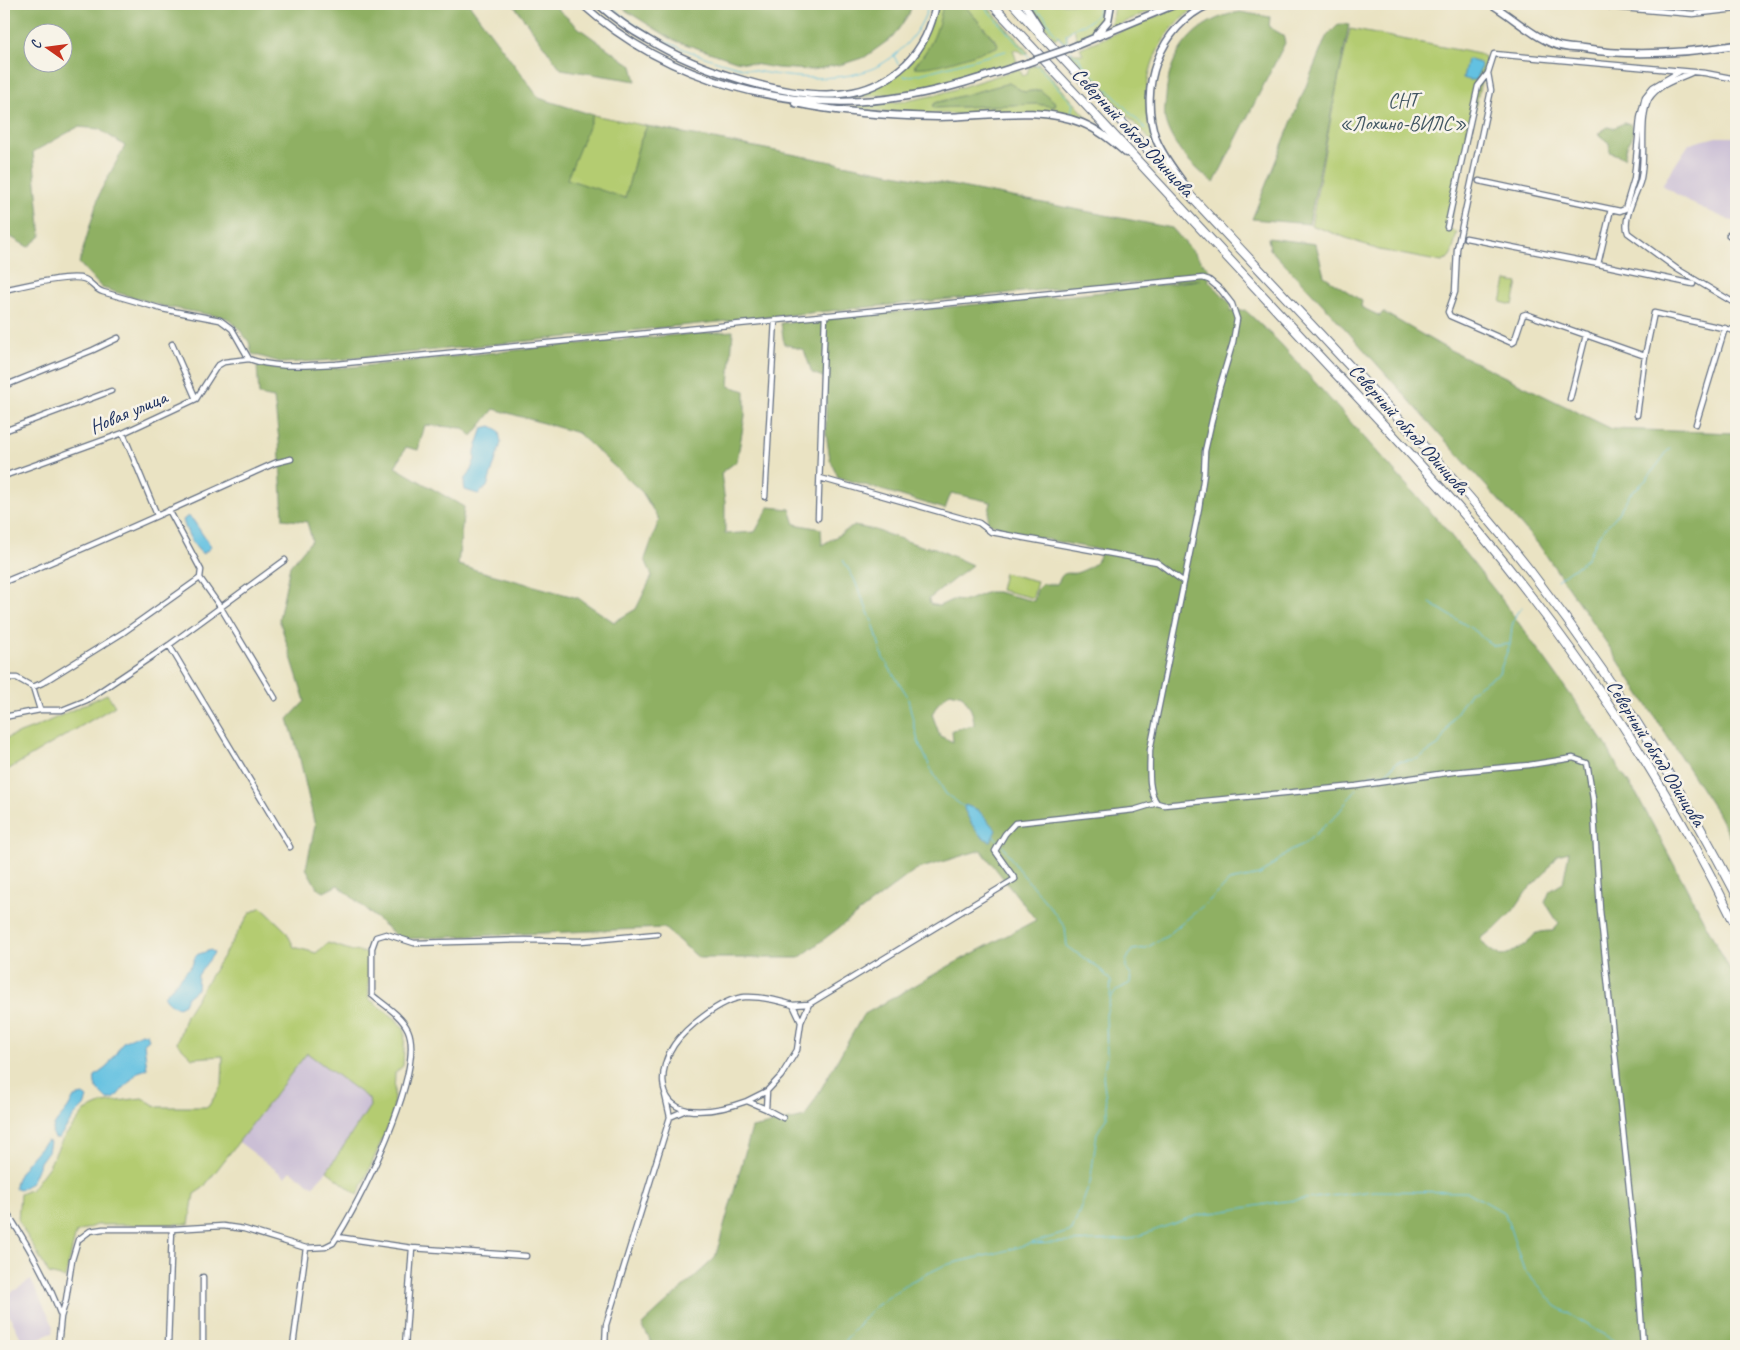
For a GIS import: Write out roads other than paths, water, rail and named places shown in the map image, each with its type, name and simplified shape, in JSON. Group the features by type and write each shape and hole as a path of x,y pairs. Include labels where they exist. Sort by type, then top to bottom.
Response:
{"highway":[{"name":"Северный обход Одинцова","path":"992,4 1435,480 1519,581 1598,689 1634,745 1698,852 1736,926"},
{"name":"Северный обход Одинцова","path":"1013,4 1446,471 1530,572 1610,681 1647,737 1681,792 1736,894"}],"street":[{"path":"582,4 633,42 680,67 733,86 804,105 876,114 941,117 1031,114 1060,116 1093,128 1142,165"},
{"path":"598,4 648,40 674,54 712,70 751,82 789,90 836,94 869,88 900,70 920,46 932,20 936,4"},
{"path":"1024,4 1030,16 1054,48"},
{"path":"1086,41 1104,27 1110,15 1111,4"},
{"path":"765,94 807,100 858,102 881,100 935,90 1027,63 1070,48 1176,4"},
{"path":"1197,203 1166,158 1157,141 1151,123 1149,95 1154,68 1167,40 1189,16 1210,4"},
{"path":"1491,4 1543,38 1558,45 1599,52 1691,51 1736,45"},
{"path":"1600,4 1610,7 1693,14 1736,9"},
{"path":"1447,227 1478,86 1488,73 1494,54 1692,72 1736,79"},
{"path":"1479,181 1620,211 1625,209 1634,179 1640,118 1645,97 1653,87 1680,71"},
{"path":"1692,72 1659,88 1649,99 1646,112 1640,182 1626,228 1628,233 1677,269 1736,304"},
{"path":"1488,73 1491,90 1457,249 1455,292 1448,312 1450,316 1514,342 1523,315 1526,314 1645,356"},
{"path":"1598,264 1611,209"},
{"path":"1729,235 1736,240"},
{"path":"1466,238 1693,284"},
{"path":"4,290 72,277 86,280 94,289 103,292 162,309 220,320 232,329 249,359 262,364 286,366 336,364 1193,279 1209,280 1221,290 1232,304 1237,319 1233,342 1219,389 1205,451 1202,491 1150,750 1149,769 1152,797 1157,803"},
{"path":"1637,415 1645,356 1654,313 1736,331"},
{"path":"818,518 825,315"},
{"path":"765,497 775,320"},
{"path":"1696,424 1725,328"},
{"path":"1570,399 1586,335"},
{"path":"4,386 118,338"},
{"path":"172,344 196,399"},
{"name":"Новая улица","path":"4,476 123,433 196,399 217,366 224,362 249,359"},
{"path":"4,431 111,391"},
{"path":"123,433 157,515"},
{"path":"4,582 92,546 275,463 291,459"},
{"path":"820,478 978,523 992,532 1157,562 1184,582"},
{"path":"32,687 42,683 124,632 200,578 202,570 169,510"},
{"path":"4,717 40,710 62,710 87,700 169,645 285,560"},
{"path":"200,578 221,608 276,698"},
{"path":"169,645 290,847"},
{"path":"4,678 17,678 32,687 40,710"},
{"path":"605,1346 606,1325 670,1117 664,1092 663,1071 673,1045 690,1027 718,1006 743,997 772,998 793,1005 809,1004 1015,879 995,851 1005,834 1015,823 1134,810 1157,803 1164,805 1356,786 1573,758 1587,763 1593,799 1600,910 1638,1274 1643,1346"},
{"path":"58,1346 61,1317 66,1300 72,1260 78,1240 90,1231 103,1229 233,1227 275,1237 306,1248 325,1247 333,1243 366,1184 390,1132 403,1091 410,1053 408,1030 398,1017 372,996 372,948 376,936 386,934 414,943 524,940 581,941 657,934"},
{"path":"670,1117 686,1110 727,1108 767,1091 781,1076 797,1050 801,1022 809,1004"},
{"path":"793,1005 801,1022"},
{"path":"766,1109 767,1091"},
{"path":"664,1092 669,1099 686,1110"},
{"path":"747,1101 783,1118"},
{"path":"4,1208 40,1267 61,1317"},
{"path":"168,1346 172,1229"},
{"path":"337,1237 412,1248 526,1256"},
{"path":"293,1346 306,1248"},
{"path":"404,1346 412,1248"},
{"path":"202,1277 203,1346"}],"water":[{"path":"1467,59 1480,63 1481,66 1476,80 1463,78"},
{"path":"491,426 499,432 501,443 487,487 478,494 465,490 465,478 469,475 475,459 475,451 483,428"},
{"path":"188,516 193,520 211,547 203,554 193,543 186,529 183,520"},
{"path":"965,805 978,810 996,830 991,841 981,836 974,828 964,809"},
{"path":"211,950 214,953 198,975 197,989 187,997 184,1004 178,1007 171,1005 164,996 192,965 196,955"},
{"path":"141,1033 147,1034 149,1039 144,1043 147,1069 138,1072 114,1099 107,1099 96,1086 95,1076 107,1067 123,1042"},
{"path":"83,1095 87,1098 84,1106 74,1116 59,1138 54,1138 52,1134 55,1124 68,1109 74,1097"},
{"path":"46,1141 50,1142 48,1151 40,1162 31,1183 20,1189 15,1188 18,1176"}],"waterway":[{"path":"609,4 632,22 661,39 694,53 729,65 766,73 801,77 834,77 863,72 885,62 905,46 913,36 920,26 929,4"},
{"path":"982,4 1031,59"},
{"path":"1031,4 1039,13 1044,15 1050,27 1066,46"},
{"path":"1064,43 1067,41 1066,35 1095,16 1100,4"},
{"path":"904,75 905,77 920,74 1006,51"},
{"path":"1071,51 1075,56 1079,57 1080,61 1147,130"},
{"path":"894,56 898,64"},
{"path":"1036,64 1073,104 1071,113"},
{"path":"1557,580 1587,558 1599,535 1616,516 1630,494 1646,480 1670,448"},
{"path":"843,560 854,579 874,626 883,658 907,695 918,741 932,771 946,794 964,807"},
{"path":"1430,603 1477,632 1494,646 1510,644"},
{"path":"1361,784 1370,775 1385,774 1397,762 1417,759 1439,745 1453,718 1471,691 1499,673 1510,644 1512,626 1516,614 1522,607"},
{"path":"840,1346 871,1310 908,1283 945,1265 1001,1252 1072,1231 1090,1183 1097,1133 1107,1117 1103,1076 1107,1055 1106,1015 1110,999 1117,990 1130,983 1131,975 1126,969 1126,961 1132,950 1146,948 1167,936 1217,894 1229,881 1260,875 1290,851 1303,845 1336,816 1356,789"},
{"path":"994,836 999,842"},
{"path":"1002,845 1018,869 1065,927 1067,946 1101,970 1111,981 1110,998"},
{"path":"1031,1244 1130,1239 1195,1216 1279,1202 1374,1191 1468,1192 1505,1213 1524,1270 1556,1306 1621,1345"}],"park label":[{"name":"СНТ «Лохино-ВИЛС»","path":"1403,112"}]}
